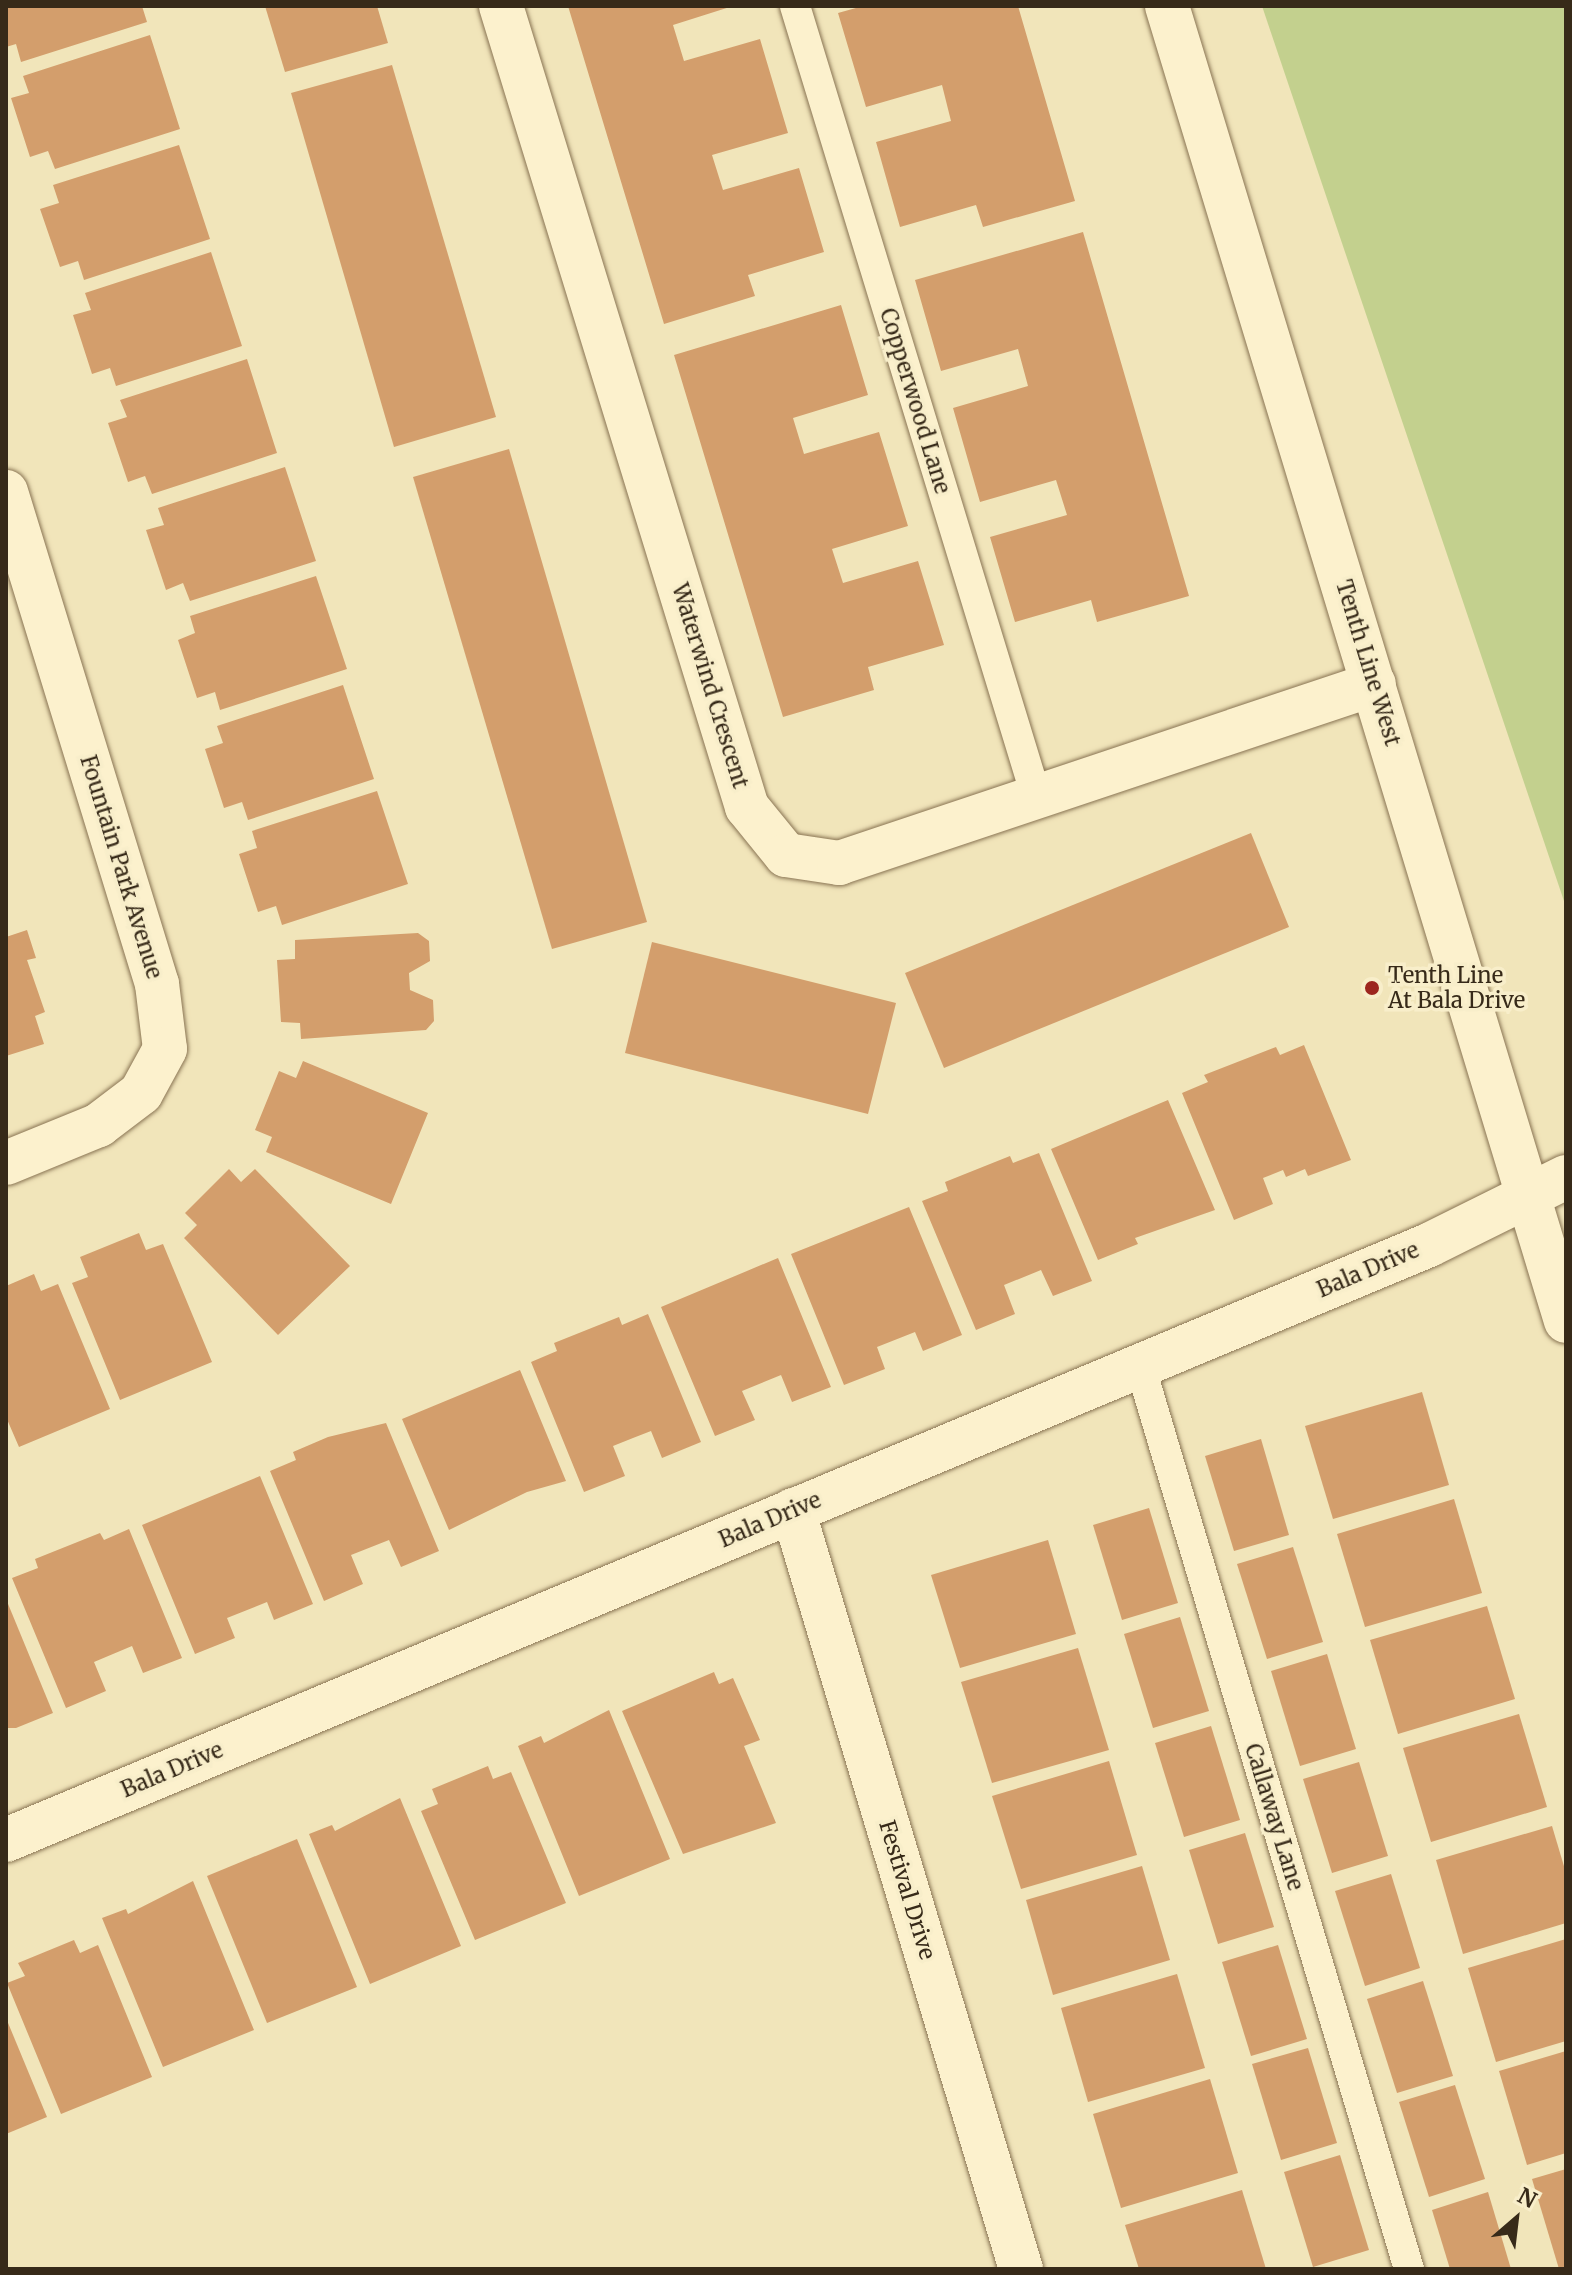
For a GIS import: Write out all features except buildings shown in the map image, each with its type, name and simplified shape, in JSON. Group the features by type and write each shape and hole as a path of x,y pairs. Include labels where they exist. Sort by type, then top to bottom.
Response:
{"street":[{"name":"Waterwind Crescent","path":"501,6 747,807 786,855 839,863 1374,684"},
{"name":"Tenth Line West","path":"1167,6 1374,684 1549,1186 1566,1321"},
{"name":"Fountain Park Avenue","path":"6,492 157,984 165,1049 141,1093 99,1125 6,1163"},
{"name":"Bala Drive","path":"6,1840 1429,1245 1549,1186"},
{"name":"Festival Drive","path":"793,1510 1021,2269"}],"lane":[{"name":"Copperwood Lane","path":"795,6 1036,796"},
{"name":"Callaway Lane","path":"1140,1365 1409,2269"}],"green space":[{"path":"1262,6 1566,6 1566,907"}],"place":[{"name":"Tenth Line At Bala Drive","path":"1372,988"}]}
